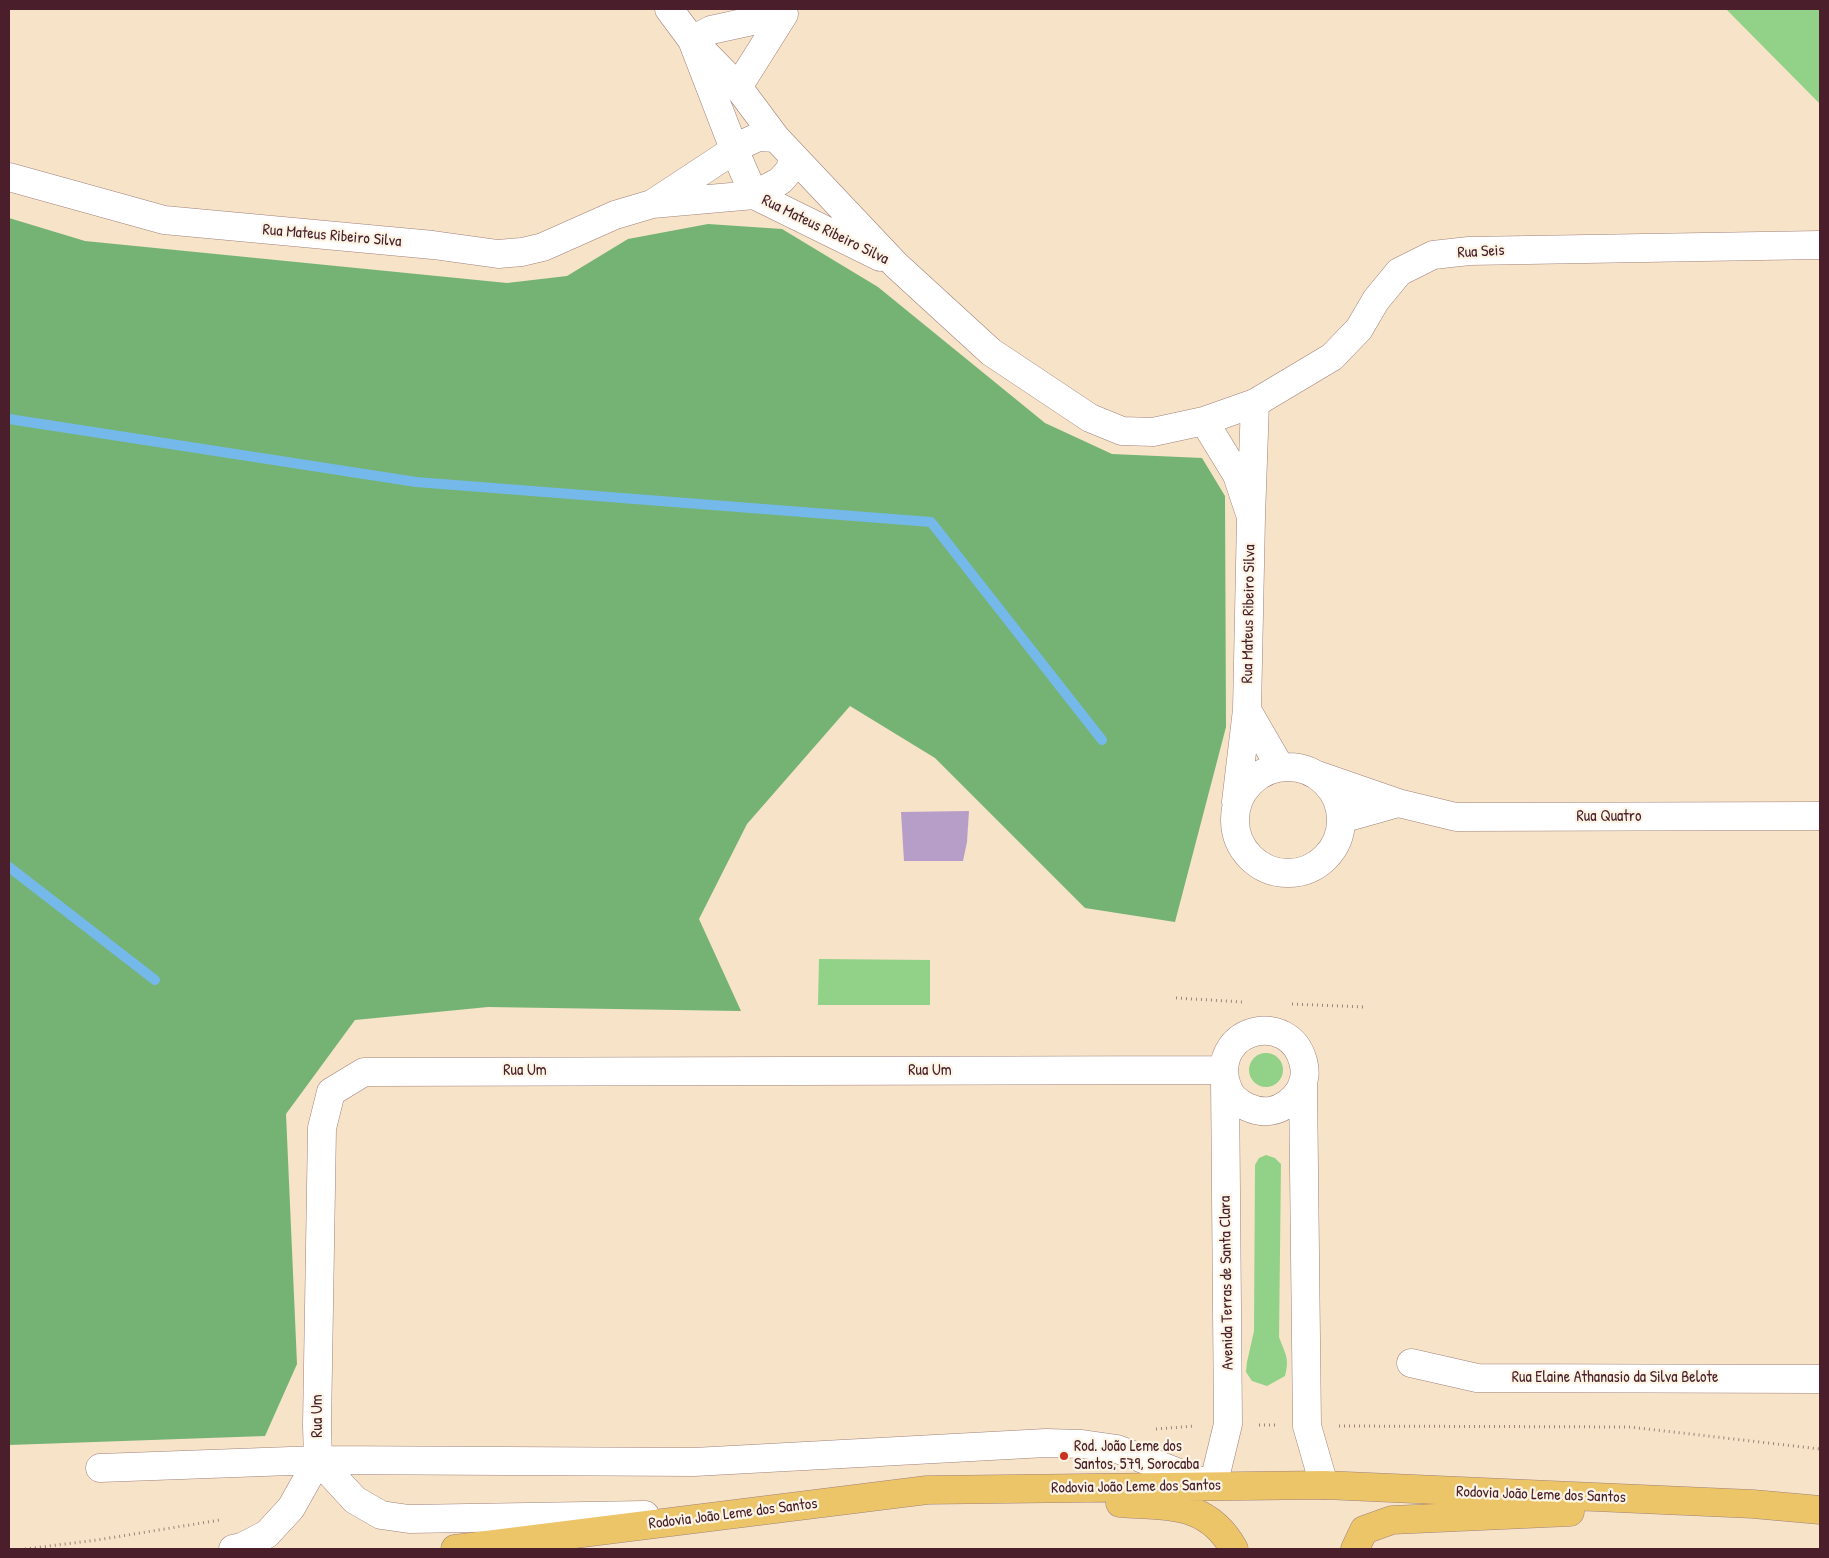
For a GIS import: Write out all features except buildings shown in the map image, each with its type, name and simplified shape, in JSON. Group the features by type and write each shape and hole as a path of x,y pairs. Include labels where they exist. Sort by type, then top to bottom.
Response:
{"main road":[{"name":"Rodovia João Leme dos Santos","path":"455,1549 927,1490 1324,1486 1754,1504 1820,1510"},
{"path":"966,1490 1183,1508 1213,1522 1225,1534 1234,1549"},
{"path":"1354,1549 1364,1530 1392,1520 1754,1504"}],"street":[{"path":"669,9 692,40 754,195"},
{"path":"692,40 711,30 791,12"},
{"path":"738,87 791,12"},
{"name":"Rua Mateus Ribeiro Silva","path":"692,40 738,87 784,147 896,265 991,352 1090,418 1122,431 1153,432 1204,421 1236,475 1250,517"},
{"name":"Rua Mateus Ribeiro Silva","path":"652,204 734,149 758,137 784,147"},
{"name":"Rua Mateus Ribeiro Silva","path":"9,177 164,220 433,245 498,254 522,252 543,247 615,215 652,204 754,195 780,181 790,170 784,147"},
{"name":"Rua Mateus Ribeiro Silva","path":"754,195 896,265"},
{"name":"Rua Seis","path":"1204,421 1254,403 1332,356 1359,329 1376,300 1399,272 1432,255 1469,251 1820,245"},
{"name":"Rua Mateus Ribeiro Silva","path":"1236,806 1247,710 1254,403"},
{"path":"1247,710 1280,767"},
{"path":"1280,767 1298,768 1315,775 1326,783 1334,793 1339,806 1341,819 1338,837 1330,852 1318,864 1302,871 1286,873 1270,870 1256,862 1245,852 1236,830 1236,806 1242,792 1252,780 1265,771 1280,767"},
{"name":"Rua Quatro","path":"1315,775 1398,804 1456,817 1820,816"},
{"name":"Rua Quatro","path":"1341,819 1398,804"},
{"path":"1304,1083 1296,1096 1285,1106 1270,1111 1255,1110 1241,1104 1230,1094 1224,1075 1231,1047 1242,1036 1258,1030 1275,1032 1290,1039 1300,1052 1305,1068 1308,1426 1324,1486"},
{"name":"Rua Um","path":"233,1549 242,1547 267,1534 291,1508 318,1460 322,1128 331,1092 364,1072 1224,1075"},
{"name":"Avenida Terras de Santa Clara","path":"1213,1486 1228,1424 1224,1075"},
{"name":"Rua Elaine Athanasio da Silva Belote","path":"1411,1363 1478,1378 1820,1379"},
{"path":"100,1468 318,1460 694,1462 1064,1443 1117,1449 1213,1486"},
{"path":"318,1460 355,1500 381,1515 409,1519 734,1514"}],"green space":[{"path":"1726,9 1820,9 1820,104"},
{"path":"9,218 85,241 507,283 567,276 628,239 708,224 782,229 878,287 1045,423 1112,454 1202,458 1225,496 1226,727 1175,922 1085,908 935,758 850,706 747,824 699,919 741,1011 488,1007 355,1020 286,1114 297,1364 265,1436 9,1445"},
{"path":"819,959 930,960 930,1005 818,1005"},
{"path":"1266,1053 1273,1054 1278,1058 1282,1063 1282,1077 1278,1082 1273,1086 1266,1087 1259,1086 1254,1082 1250,1077 1249,1070 1250,1063 1254,1058 1259,1054"},
{"path":"1266,1155 1275,1158 1281,1164 1279,1337 1286,1356 1287,1365 1285,1376 1267,1386 1252,1381 1246,1372 1254,1331 1255,1165 1259,1158"}],"waterway":[{"path":"9,419 416,482 931,522 1102,740"},
{"path":"9,867 155,980"}],"place":[{"name":"Rod. João Leme dos Santos, 579, Sorocaba","path":"1064,1456"}]}
